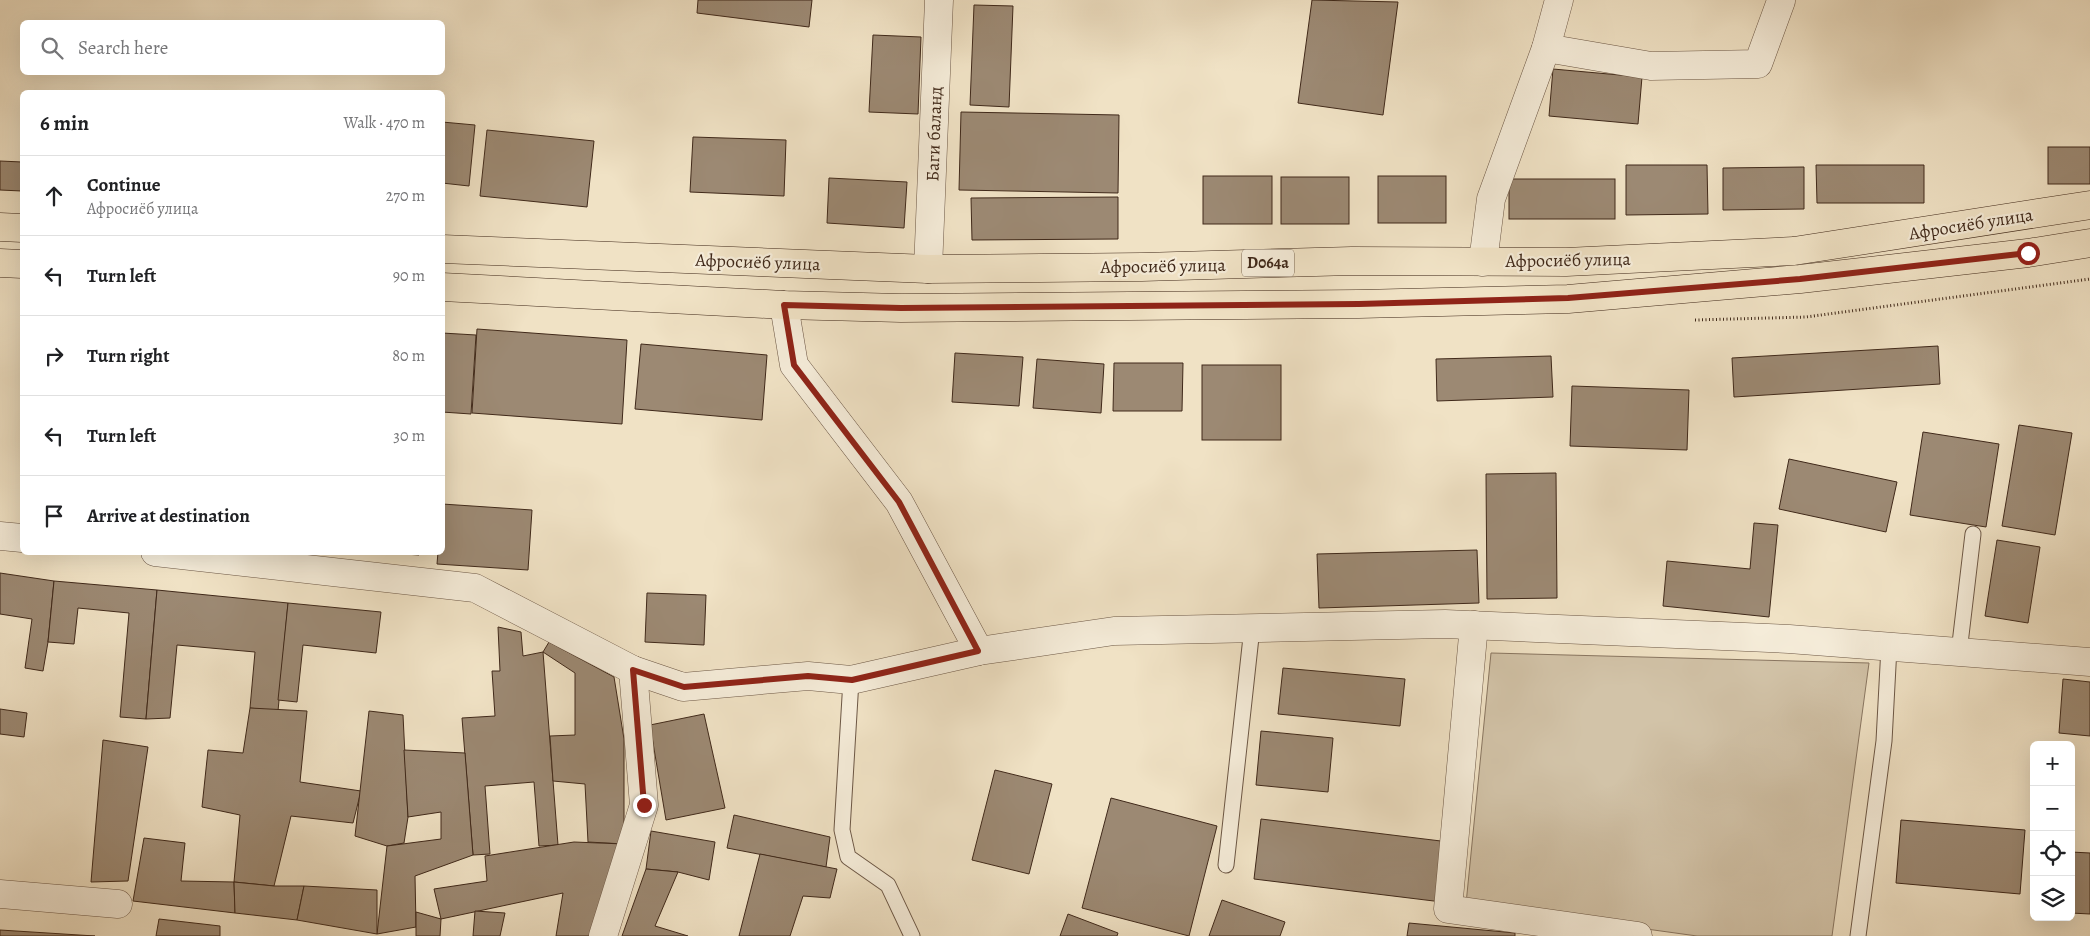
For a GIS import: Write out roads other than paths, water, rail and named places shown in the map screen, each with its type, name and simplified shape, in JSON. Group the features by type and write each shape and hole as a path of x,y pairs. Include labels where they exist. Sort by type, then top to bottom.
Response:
{"main road":[{"name":"Афросиёб улица","path":"453,250 928,269 1142,267 1352,261 1566,262 1794,251 2090,205"},
{"path":"0,227 20,228"},
{"name":"Афросиёб улица","path":"450,287 784,305 901,308 1359,304 1568,298 1800,279 2028,253 2090,243"},
{"path":"450,287 453,250"},
{"path":"0,263 20,264"}],"street":[{"name":"Баги баланд","path":"928,269 939,0"},
{"path":"1482,262 1490,199 1546,48 1559,0"},
{"path":"1546,48 1650,66 1758,64 1781,1"},
{"path":"784,305 794,365 899,502 978,651"},
{"path":"0,536 20,538"},
{"path":"182,555 474,588 633,670 684,687 808,676 852,680 978,651 1114,631 1252,628 1474,625 1789,639 2090,662"},
{"path":"1474,625 1448,909 1638,936"},
{"path":"603,936 644,805 633,670"},
{"path":"0,894 118,904"}],"lane":[{"path":"1959,652 1973,534"},
{"path":"1226,865 1252,628"},
{"path":"1858,936 1884,741 1890,647"},
{"path":"852,680 842,830 848,857 888,885 912,936"}]}
